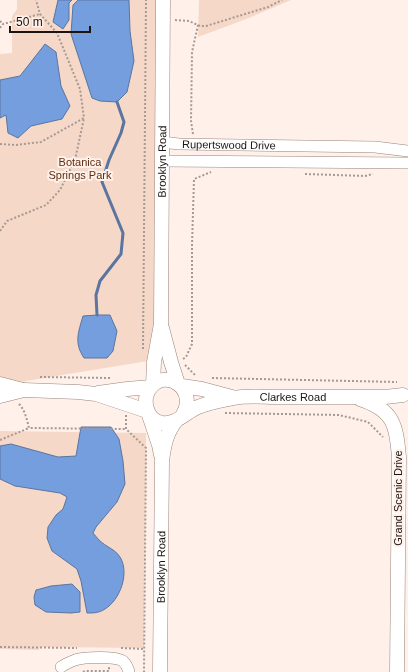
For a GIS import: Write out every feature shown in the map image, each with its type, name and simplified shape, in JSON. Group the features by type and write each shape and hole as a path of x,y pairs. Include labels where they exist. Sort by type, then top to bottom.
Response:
{"street":[{"name":"Brooklyn Road","path":"152,386 154,362 161,324 163,0"},
{"name":"Rupertswood Drive","path":"162,142 375,147 408,151"},
{"path":"296,146 296,162"},
{"name":"Rupertswood Drive","path":"162,161 408,163"},
{"name":"Brooklyn Road","path":"161,324 171,362 180,385"},
{"path":"0,396 24,390 48,390 96,394 148,413 155,420 162,423 169,423 179,419 187,409 188,401 186,393 180,385 166,380 152,386 96,394"},
{"path":"0,384 24,390"},
{"name":"Clarkes Road","path":"180,385 202,389 234,398"},
{"path":"148,413 145,403 146,394 152,386"},
{"path":"392,420 390,414 392,405 404,390"},
{"name":"Clarkes Road","path":"179,419 198,407 234,398 386,397 404,390"},
{"name":"Clarkes Road","path":"352,397 369,402 385,411 395,425 400,429 408,431"},
{"name":"Brooklyn Road","path":"148,413 159,445 162,461"},
{"name":"Brooklyn Road","path":"160,672 162,461 165,443 170,428 179,419"},
{"name":"Grand Scenic Drive","path":"392,420 398,449 397,672"},
{"path":"60,667 84,658 116,659 122,660 130,672"}],"path":[{"path":"0,231 8,221 46,205 60,190 75,160 84,118 80,89 57,33 40,14 36,0"},
{"path":"143,353 146,0"},
{"path":"146,21 189,21 198,25 206,26 268,7 282,0"},
{"path":"0,28 3,24 40,14"},
{"path":"198,25 192,52 191,121 193,135 199,136"},
{"path":"0,144 16,145 41,142 84,118"},
{"path":"198,378 182,361 186,357 192,344 194,179 212,172"},
{"path":"304,174 365,176 378,173"},
{"path":"35,377 111,378"},
{"path":"210,378 363,382 404,390"},
{"path":"16,402 21,406 29,428"},
{"path":"126,404 126,429"},
{"path":"220,413 339,415 368,422 383,436 388,449 398,449"},
{"path":"0,440 29,428 126,429 146,448 144,672"},
{"path":"0,647 78,648"},
{"path":"116,648 144,649"}],"green space":[{"name":"Botanica Springs Park","path":"17,0 160,0 160,359 8,384 0,377 0,54 12,53 12,16 17,9"},
{"path":"199,0 291,0 198,37"},
{"path":"0,431 146,433 144,648 40,647 39,650 0,649"}],"water":[{"path":"58,0 72,0 69,3 69,20 63,29 53,22"},
{"path":"78,0 129,0 130,31 134,61 127,92 117,102 100,101 92,98 71,34 73,5"},
{"path":"45,44 56,52 61,86 70,106 62,119 31,126 18,138 8,133 6,115 0,118 0,80 20,76"},
{"path":"110,315 117,331 113,351 107,358 84,358 78,343 78,333 83,316"},
{"path":"81,427 111,427 119,439 125,484 117,502 96,527 93,533 120,557 123,563 124,571 122,586 119,593 110,605 101,611 92,613 87,613 81,581 77,569 52,551 47,538 48,527 56,515 63,509 67,497 60,493 15,486 0,479 0,446 11,444 58,457 76,456"},
{"path":"72,584 80,592 80,612 46,612 35,605 34,597 36,590 51,586"}],"waterway":[{"path":"97,315 96,295 100,281 121,254 123,233 102,182 124,122 117,102"}]}
